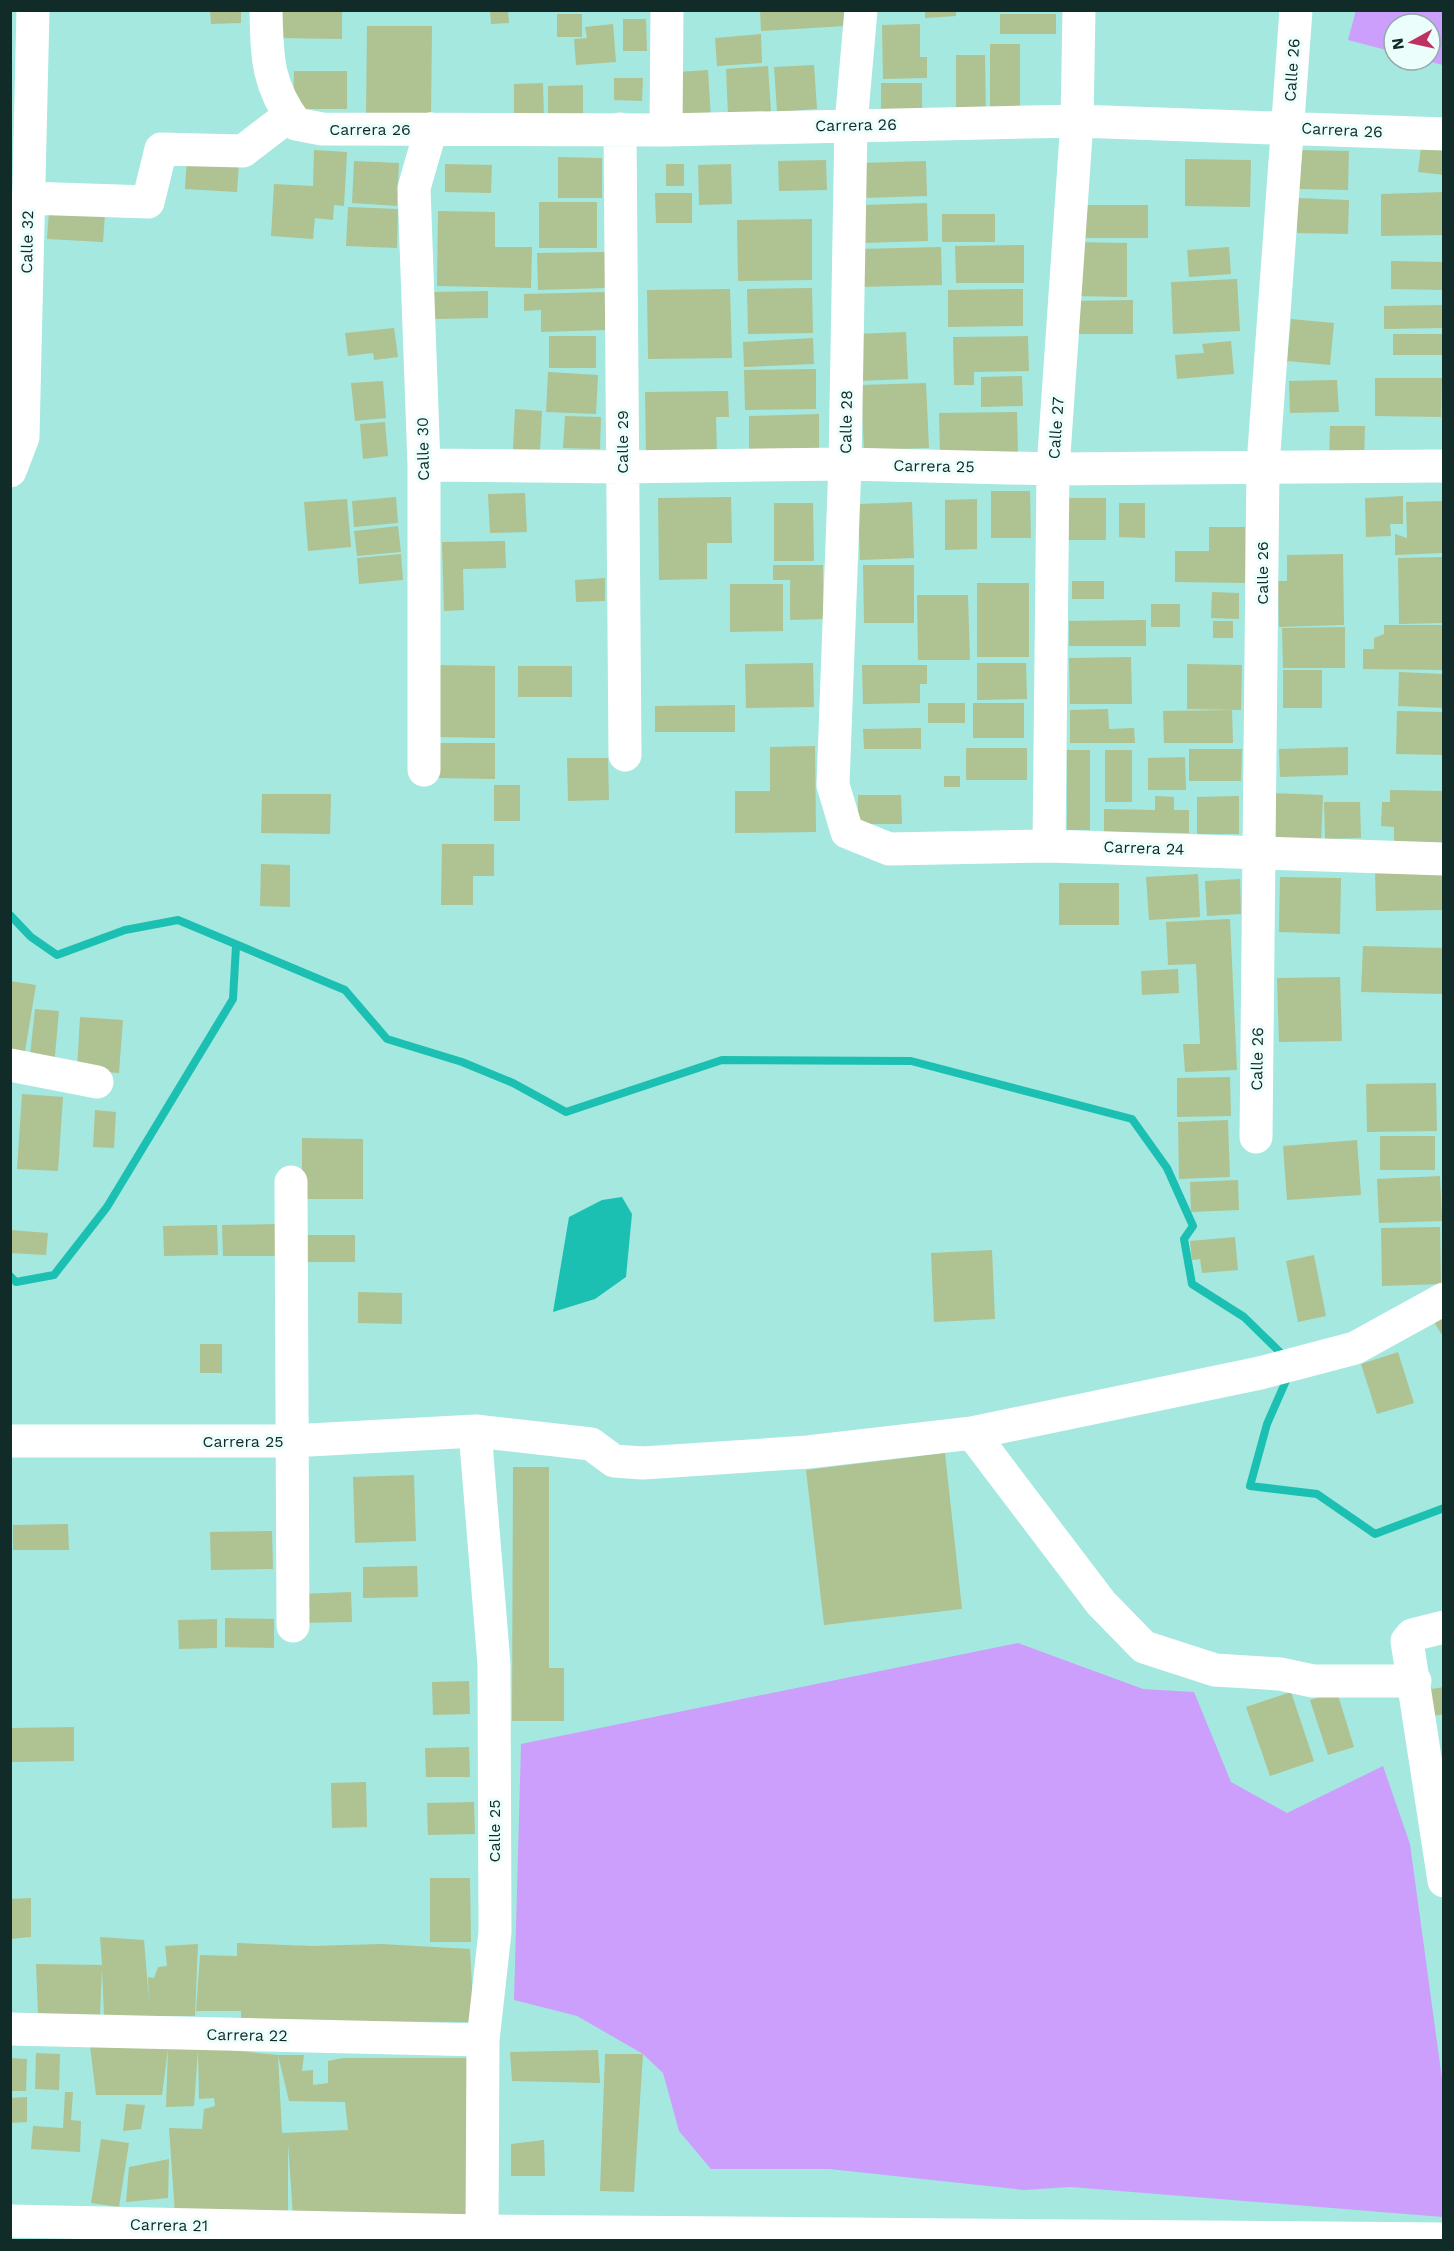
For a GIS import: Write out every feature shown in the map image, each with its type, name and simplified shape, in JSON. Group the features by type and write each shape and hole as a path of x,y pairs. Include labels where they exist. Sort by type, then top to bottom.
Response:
{"street":[{"name":"Calle 32","path":"10,471 23,437 33,10"},
{"path":"28,198 148,202 160,149 243,151 285,109 268,63 266,10"},
{"path":"666,130 667,10"},
{"name":"Calle 28","path":"847,832 833,785 845,464 851,124 861,10"},
{"name":"Calle 27","path":"1049,846 1053,469 1077,121 1079,10"},
{"name":"Calle 26","path":"1256,1137 1261,851 1263,465 1296,10"},
{"name":"Carrera 26","path":"285,109 296,124 322,129 666,130 851,124 1077,121 1443,134"},
{"name":"Calle 30","path":"424,770 424,465 414,188 431,129"},
{"name":"Calle 29","path":"620,129 625,755"},
{"name":"Carrera 25","path":"424,465 622,467 845,464 1053,469 1263,465 1443,466"},
{"name":"Carrera 24","path":"847,832 889,849 1049,846 1261,851 1443,859"},
{"path":"10,1065 97,1082"},
{"path":"291,1182 293,1626"},
{"name":"Carrera 25","path":"10,1442 291,1441 475,1431 591,1444 614,1461 643,1463 807,1452 972,1432 1260,1373 1355,1348 1443,1299"},
{"name":"Calle 25","path":"475,1431 494,1676 495,1932 483,2040 482,2231"},
{"path":"972,1432 1101,1603 1144,1647 1215,1670 1280,1674 1313,1681 1415,1681"},
{"path":"1443,1627 1412,1635 1407,1641 1436,1775 1443,1881"},
{"name":"Carrera 22","path":"10,2029 483,2040"},
{"name":"Carrera 21","path":"10,2221 482,2231 1443,2239"}],"shaded area":[{"path":"1356,10 1443,11 1443,65 1442,12 1382,12 1382,49 1348,40"},
{"path":"1018,1643 1143,1689 1194,1692 1231,1782 1287,1813 1383,1766 1410,1844 1443,2086 1443,2217 1070,2187 1024,2190 829,2169 711,2169 679,2131 663,2073 643,2054 577,2016 514,2000 521,1744"}],"water":[{"path":"622,1197 632,1214 626,1277 595,1299 553,1312 569,1217 602,1200"}],"building":[{"path":"210,10 241,10 241,23 211,24"},
{"path":"276,10 342,10 342,39 276,38"},
{"path":"490,10 508,10 509,23 491,24"},
{"path":"760,10 845,10 845,26 761,31"},
{"path":"925,10 956,10 956,16 925,18"},
{"path":"557,14 582,14 582,37 557,37"},
{"path":"1000,14 1056,14 1056,34 1000,34"},
{"path":"623,19 646,19 647,51 623,51"},
{"path":"613,24 616,62 576,65 574,39 587,38 585,27"},
{"path":"920,24 920,57 927,57 927,78 883,79 882,25"},
{"path":"367,26 432,26 431,117 366,116"},
{"path":"761,34 762,63 717,66 715,38"},
{"path":"990,44 1020,44 1020,117 990,117"},
{"path":"956,55 985,55 986,119 956,119"},
{"path":"814,65 817,109 777,112 774,67"},
{"path":"768,66 771,112 728,115 726,69"},
{"path":"708,70 711,120 682,123 678,72"},
{"path":"294,71 347,71 347,109 293,109"},
{"path":"614,78 643,78 642,101 614,100"},
{"path":"543,83 544,121 514,121 514,84"},
{"path":"881,83 922,83 922,111 881,111"},
{"path":"583,85 583,121 548,121 548,86"},
{"path":"1421,147 1444,149 1444,175 1418,172"},
{"path":"314,150 347,152 344,206 334,205 333,220 315,218 313,239 271,236 274,184 313,186"},
{"path":"1299,150 1349,151 1348,190 1299,189"},
{"path":"558,157 602,158 602,198 558,198"},
{"path":"187,158 239,161 237,192 185,189"},
{"path":"1185,159 1251,160 1250,207 1185,206"},
{"path":"826,160 827,190 779,191 778,161"},
{"path":"354,161 399,163 397,206 352,203"},
{"path":"926,161 927,196 863,198 862,163"},
{"path":"445,164 492,165 491,193 445,192"},
{"path":"666,164 684,164 684,186 666,186"},
{"path":"731,164 732,204 699,205 698,165"},
{"path":"1444,192 1444,235 1381,236 1381,194"},
{"path":"655,193 692,193 692,223 656,223"},
{"path":"1297,198 1349,200 1348,234 1297,233"},
{"path":"539,202 597,202 597,248 539,248"},
{"path":"927,203 928,241 863,243 862,205"},
{"path":"1075,205 1148,205 1148,238 1075,238"},
{"path":"348,207 398,209 397,248 346,246"},
{"path":"49,211 105,214 103,242 47,239"},
{"path":"438,211 495,212 495,247 532,247 531,288 437,286"},
{"path":"942,214 995,214 995,242 942,242"},
{"path":"812,219 812,280 738,281 737,220"},
{"path":"1071,242 1127,243 1127,297 1071,296"},
{"path":"1024,245 1024,283 956,283 955,246"},
{"path":"941,247 942,285 859,287 858,249"},
{"path":"1229,247 1231,274 1189,277 1187,250"},
{"path":"607,252 608,288 538,290 537,253"},
{"path":"1391,261 1444,262 1444,290 1391,289"},
{"path":"1237,279 1240,331 1173,334 1171,282"},
{"path":"812,288 813,333 748,334 747,289"},
{"path":"730,289 732,358 648,359 647,290"},
{"path":"1023,289 1023,326 948,327 948,290"},
{"path":"488,291 488,318 434,319 433,292"},
{"path":"605,292 606,330 541,332 541,310 524,311 524,294"},
{"path":"1133,300 1133,334 1069,334 1069,301"},
{"path":"1444,305 1444,328 1384,329 1384,306"},
{"path":"1291,319 1334,323 1330,365 1287,361"},
{"path":"394,328 398,357 374,360 373,353 348,356 345,333"},
{"path":"906,332 908,379 856,381 854,334"},
{"path":"1393,334 1444,334 1444,355 1393,355"},
{"path":"549,336 596,336 596,368 549,368"},
{"path":"1028,336 1029,371 974,372 974,385 954,385 953,337"},
{"path":"813,338 814,364 744,367 743,342"},
{"path":"1231,341 1234,374 1177,379 1175,355 1204,353 1202,344"},
{"path":"816,369 816,409 745,410 744,370"},
{"path":"548,372 598,375 596,414 546,412"},
{"path":"1022,376 1023,406 981,407 981,377"},
{"path":"1375,378 1442,378 1441,417 1375,416"},
{"path":"1337,380 1339,412 1290,413 1289,381"},
{"path":"383,381 386,418 355,421 351,383"},
{"path":"926,383 929,448 864,450 861,385"},
{"path":"728,391 729,417 716,417 717,454 646,455 645,392"},
{"path":"515,409 542,411 540,451 513,450"},
{"path":"1017,412 1018,454 940,455 939,413"},
{"path":"819,414 819,458 749,459 749,416"},
{"path":"565,416 601,417 600,449 563,448"},
{"path":"385,422 388,456 363,459 360,424"},
{"path":"1330,426 1365,426 1364,461 1329,460"},
{"path":"991,491 1030,491 1031,538 991,538"},
{"path":"525,493 527,532 490,533 488,494"},
{"path":"1403,496 1403,524 1390,524 1391,536 1366,537 1365,498"},
{"path":"396,497 398,523 354,527 352,501"},
{"path":"731,497 732,543 707,543 707,579 659,580 658,498"},
{"path":"1065,498 1106,498 1106,540 1065,540"},
{"path":"347,499 351,547 308,551 304,502"},
{"path":"977,499 977,549 945,550 945,500"},
{"path":"1444,501 1444,553 1395,555 1395,534 1407,538 1406,502"},
{"path":"912,502 914,558 860,560 858,504"},
{"path":"774,503 813,503 814,561 774,561"},
{"path":"1119,503 1145,503 1145,538 1119,537"},
{"path":"398,526 401,552 357,556 354,531"},
{"path":"1209,527 1245,527 1245,583 1175,582 1175,551 1209,551"},
{"path":"505,541 506,568 463,569 464,610 444,611 442,542"},
{"path":"401,554 403,580 359,584 357,558"},
{"path":"1343,554 1344,625 1279,627 1278,581 1287,581 1287,555"},
{"path":"1444,557 1444,623 1399,624 1398,558"},
{"path":"773,565 823,565 823,619 790,620 790,580 773,580"},
{"path":"863,565 914,565 914,623 864,623"},
{"path":"605,578 605,601 576,602 575,580"},
{"path":"1072,581 1104,581 1104,599 1072,599"},
{"path":"977,583 1029,583 1029,657 977,657"},
{"path":"730,584 783,584 783,631 730,632"},
{"path":"1212,592 1239,593 1239,619 1211,618"},
{"path":"917,595 968,595 970,660 918,660"},
{"path":"1151,604 1180,604 1180,627 1151,627"},
{"path":"1146,620 1146,646 1069,646 1069,621"},
{"path":"1213,621 1233,621 1233,638 1213,638"},
{"path":"1384,625 1444,625 1444,670 1363,669 1363,649 1374,649 1374,638 1384,634"},
{"path":"1345,627 1345,668 1283,668 1282,628"},
{"path":"1131,657 1132,704 1070,704 1069,658"},
{"path":"813,663 814,707 746,708 745,664"},
{"path":"977,663 1026,663 1027,699 977,700"},
{"path":"1187,664 1242,665 1241,710 1187,709"},
{"path":"436,665 495,666 495,738 435,737"},
{"path":"862,665 927,665 927,684 920,684 920,703 863,704"},
{"path":"518,666 572,666 572,697 518,697"},
{"path":"1283,670 1322,670 1322,708 1283,708"},
{"path":"1399,672 1444,674 1444,708 1398,706"},
{"path":"928,703 965,703 965,723 928,723"},
{"path":"973,703 1024,703 1024,738 973,738"},
{"path":"735,705 735,732 655,732 655,706"},
{"path":"1108,709 1109,729 1134,728 1135,743 1070,743 1070,710"},
{"path":"1232,710 1233,743 1164,743 1163,711"},
{"path":"1397,711 1443,712 1443,755 1396,754"},
{"path":"921,728 921,749 864,749 863,729"},
{"path":"436,743 495,743 495,779 436,778"},
{"path":"815,746 816,832 735,833 735,791 770,791 770,747"},
{"path":"1348,747 1348,775 1280,777 1279,749"},
{"path":"966,748 1027,748 1027,780 966,780"},
{"path":"1189,749 1242,749 1241,781 1189,781"},
{"path":"1067,750 1090,750 1090,830 1067,830"},
{"path":"1105,750 1132,750 1132,802 1105,802"},
{"path":"1185,757 1186,790 1148,790 1148,758"},
{"path":"567,758 608,758 609,800 568,801"},
{"path":"944,776 960,776 960,787 944,787"},
{"path":"494,785 520,785 520,821 494,821"},
{"path":"1390,790 1443,791 1443,846 1394,845 1394,827 1381,826 1382,802 1390,802"},
{"path":"1270,793 1323,795 1321,844 1269,842"},
{"path":"262,794 331,794 330,834 261,833"},
{"path":"858,795 901,795 902,824 858,824"},
{"path":"1155,796 1174,797 1174,810 1189,810 1189,833 1104,832 1104,809 1155,810"},
{"path":"1239,796 1239,834 1197,834 1197,797"},
{"path":"1324,802 1360,802 1361,838 1325,839"},
{"path":"442,844 494,844 494,876 473,876 473,905 441,905"},
{"path":"261,864 290,865 290,907 260,906"},
{"path":"1444,868 1444,910 1376,911 1375,870"},
{"path":"1198,874 1200,917 1149,920 1146,877"},
{"path":"1280,877 1341,878 1340,934 1279,932"},
{"path":"1240,879 1241,914 1207,916 1205,881"},
{"path":"1059,883 1119,883 1119,925 1059,925"},
{"path":"1230,919 1237,1070 1185,1072 1183,1044 1200,1044 1196,964 1168,965 1166,922"},
{"path":"1363,946 1444,948 1444,994 1361,992"},
{"path":"1178,969 1179,993 1142,995 1141,971"},
{"path":"1340,977 1342,1041 1279,1042 1277,978"},
{"path":"10,981 36,985 24,1057 10,1055"},
{"path":"35,1009 59,1011 54,1066 29,1064"},
{"path":"80,1017 123,1020 119,1073 77,1070"},
{"path":"1230,1077 1231,1116 1177,1117 1177,1078"},
{"path":"1436,1083 1437,1131 1367,1132 1366,1084"},
{"path":"22,1094 63,1097 58,1171 17,1169"},
{"path":"95,1110 116,1112 114,1148 93,1147"},
{"path":"1228,1120 1230,1177 1179,1179 1178,1122"},
{"path":"1380,1136 1435,1136 1435,1170 1380,1170"},
{"path":"302,1138 363,1139 363,1199 302,1199"},
{"path":"1357,1140 1361,1195 1287,1200 1283,1146"},
{"path":"1440,1176 1442,1221 1379,1223 1377,1179"},
{"path":"1238,1180 1239,1210 1191,1212 1190,1182"},
{"path":"278,1224 279,1256 223,1256 222,1225"},
{"path":"217,1225 218,1255 164,1256 163,1226"},
{"path":"1440,1227 1441,1284 1382,1286 1381,1228"},
{"path":"10,1230 48,1233 46,1255 10,1253"},
{"path":"302,1235 355,1235 355,1262 302,1262"},
{"path":"1235,1237 1238,1270 1202,1273 1200,1259 1192,1260 1190,1241"},
{"path":"992,1250 995,1319 934,1322 931,1253"},
{"path":"1314,1255 1326,1316 1298,1322 1286,1261"},
{"path":"358,1292 402,1293 402,1324 358,1323"},
{"path":"1444,1316 1444,1338 1434,1322"},
{"path":"200,1344 222,1344 222,1373 200,1373"},
{"path":"1398,1352 1414,1403 1377,1414 1361,1364"},
{"path":"945,1453 962,1609 824,1625 806,1470"},
{"path":"513,1467 549,1467 549,1668 564,1668 564,1721 512,1721"},
{"path":"414,1475 416,1541 355,1543 353,1477"},
{"path":"68,1524 69,1550 13,1550 13,1525"},
{"path":"272,1531 273,1569 211,1570 210,1532"},
{"path":"417,1566 418,1597 363,1598 363,1567"},
{"path":"351,1592 352,1622 300,1623 299,1594"},
{"path":"225,1618 274,1619 274,1648 225,1647"},
{"path":"217,1619 217,1648 179,1649 178,1620"},
{"path":"469,1681 470,1714 433,1715 432,1682"},
{"path":"1444,1687 1444,1714 1429,1717 1425,1690"},
{"path":"1291,1692 1314,1761 1270,1776 1246,1707"},
{"path":"1337,1692 1354,1747 1328,1755 1310,1700"},
{"path":"74,1727 74,1761 12,1762 11,1728"},
{"path":"469,1747 470,1777 426,1777 425,1748"},
{"path":"366,1782 367,1827 332,1828 331,1783"},
{"path":"474,1802 475,1834 428,1835 427,1803"},
{"path":"430,1878 470,1878 471,1942 430,1942"},
{"path":"31,1898 31,1937 10,1939 10,1899"},
{"path":"100,1937 144,1940 149,2001 148,1977 154,1978 158,1967 167,1966 165,1946 198,1944 195,2016 104,2016 102,1969 100,2015 38,2014 36,1964 102,1965"},
{"path":"237,1943 312,1946 381,1944 470,1949 474,2022 241,2021 241,2011 196,2011 200,1955 237,1956"},
{"path":"90,2046 197,2047 278,2055 304,2055 302,2071 313,2070 313,2085 328,2083 328,2061 343,2058 473,2058 467,2218 293,2217 288,2143 288,2217 175,2214 169,2128 202,2129 204,2109 215,2106 214,2098 199,2099 198,2050 194,2106 166,2107 168,2049 162,2095 96,2095","holes":["278,2055 289,2101 345,2102 348,2130 282,2133"]},
{"path":"598,2050 600,2083 512,2081 510,2052"},
{"path":"36,2053 60,2054 59,2090 35,2089"},
{"path":"605,2054 643,2054 634,2192 600,2191"},
{"path":"10,2058 27,2059 26,2091 10,2091"},
{"path":"65,2092 73,2092 71,2120 81,2121 80,2152 31,2149 33,2126 63,2128"},
{"path":"27,2097 27,2122 10,2123 10,2098"},
{"path":"126,2104 145,2105 141,2129 123,2131"},
{"path":"101,2139 129,2143 119,2207 91,2203"},
{"path":"544,2140 545,2176 511,2176 511,2144"},
{"path":"169,2159 168,2198 126,2202 129,2167"}],"waterway":[{"path":"10,915 31,937 57,955 125,930 178,920 345,990 387,1039 462,1062 513,1083 566,1112 722,1060 911,1061 1132,1119 1167,1168 1193,1226 1184,1239 1192,1284 1244,1317 1287,1359"},
{"path":"10,1276 16,1282 54,1275 107,1207 233,999 236,946"},
{"path":"1289,1374 1267,1424 1250,1486 1317,1494 1375,1534 1444,1508"}]}
